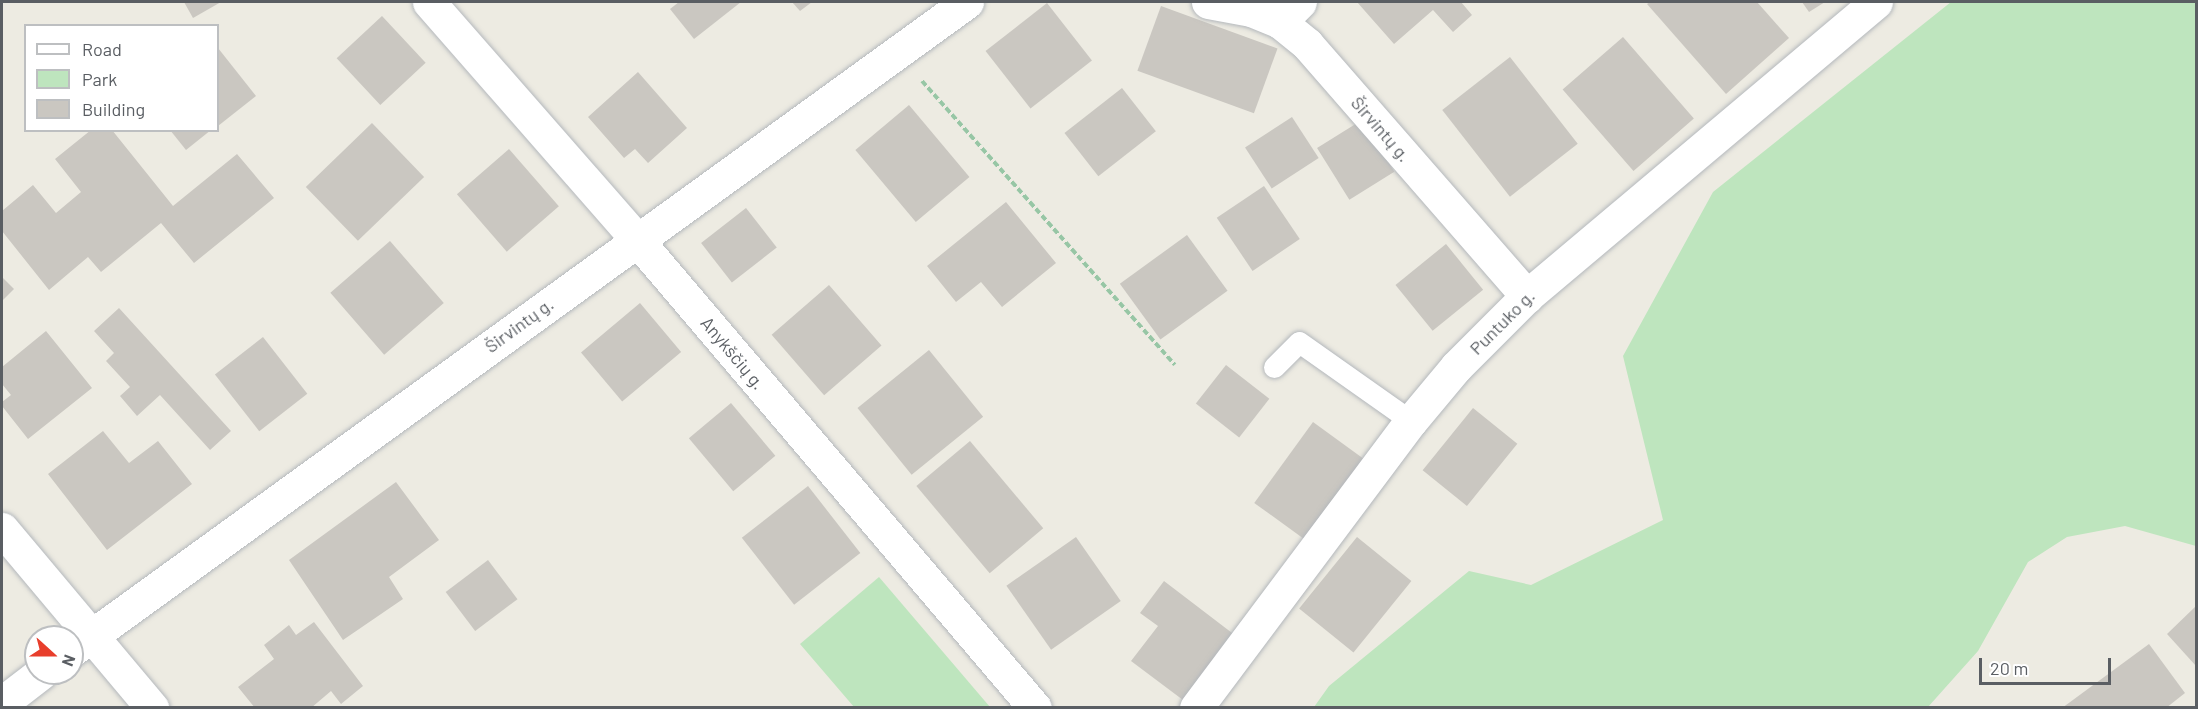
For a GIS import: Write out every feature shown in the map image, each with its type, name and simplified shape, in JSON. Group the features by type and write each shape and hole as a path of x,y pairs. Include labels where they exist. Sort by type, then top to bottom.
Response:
{"street":[{"name":"Anykščių g.","path":"429,2 637,240 1035,708"},
{"name":"Širvintų g.","path":"84,641 967,2"},
{"name":"Širvintų g.","path":"1208,2 1251,10 1290,12 1307,44 1527,296"},
{"name":"Puntuko g.","path":"1196,708 1411,422 1456,368 1527,296 1876,2"},
{"path":"2,529 70,625"},
{"path":"84,644 152,708"},
{"path":"2,703 25,685"}],"lane":[{"path":"1274,367 1299,342 1411,422"}],"path":[{"path":"896,53 1175,365"}],"green space":[{"path":"1951,2 2196,2 2196,546 2125,526 2067,537 2028,562 1978,651 1928,707 1314,707 1329,686 1469,571 1531,585 1663,520 1623,356 1713,192"},
{"path":"879,577 990,707 854,707 800,644"}],"building":[{"path":"184,2 221,2 193,18"},
{"path":"679,2 741,2 694,39 670,9"},
{"path":"792,2 812,2 800,11"},
{"path":"1357,2 1461,2 1472,15 1453,32 1433,10 1394,44"},
{"path":"1650,2 1757,2 1789,38 1726,94 1647,4"},
{"path":"1802,2 1825,2 1809,12"},
{"path":"1047,3 1092,61 1030,109 986,51"},
{"path":"1161,6 1278,48 1254,113 1137,71"},
{"path":"382,16 426,63 380,105 337,58"},
{"path":"1623,37 1694,119 1633,171 1563,89"},
{"path":"219,49 256,96 219,125"},
{"path":"1510,57 1578,144 1510,197 1442,110"},
{"path":"638,72 687,128 648,163 635,149 624,158 588,117"},
{"path":"1122,88 1156,131 1098,176 1064,133"},
{"path":"909,105 969,177 916,222 855,150"},
{"path":"1292,117 1319,158 1272,189 1245,147"},
{"path":"1362,120 1394,172 1349,200 1317,148"},
{"path":"372,123 424,177 358,241 306,187"},
{"path":"89,132 114,132 173,206 237,154 274,198 194,263 161,223 101,272 88,257 49,290 2,231 2,211 33,185 56,213 81,192 55,159"},
{"path":"172,132 208,132 186,150"},
{"path":"509,149 559,206 507,252 457,194"},
{"path":"1264,186 1300,239 1253,271 1217,218"},
{"path":"1006,202 1056,263 1002,307 981,282 956,302 927,266"},
{"path":"746,208 777,247 732,282 701,243"},
{"path":"1187,235 1228,291 1160,340 1120,284"},
{"path":"390,241 444,303 384,355 330,293"},
{"path":"1446,244 1483,290 1433,331 1395,285"},
{"path":"2,277 14,289 2,301"},
{"path":"829,285 881,345 824,395 772,335"},
{"path":"640,303 681,352 622,402 581,352"},
{"path":"119,308 231,431 210,450 160,395 137,416 120,396 130,387 106,361 114,353 94,331"},
{"path":"46,331 92,388 28,439 2,406 2,402 11,395 2,384 2,367"},
{"path":"263,337 307,394 259,431 215,375"},
{"path":"929,350 983,417 912,475 858,408"},
{"path":"1226,365 1269,399 1239,437 1196,404"},
{"path":"731,403 775,456 733,491 689,438"},
{"path":"1473,408 1517,444 1467,506 1423,470"},
{"path":"1313,422 1363,458 1304,539 1254,503"},
{"path":"103,431 129,463 158,441 192,484 107,550 48,474"},
{"path":"970,441 1043,528 990,573 916,486"},
{"path":"396,482 439,540 389,577 403,599 343,640 289,560"},
{"path":"808,486 860,553 794,605 742,538"},
{"path":"1076,537 1121,601 1051,650 1006,586"},
{"path":"1357,537 1411,581 1354,653 1299,608"},
{"path":"488,560 517,599 475,631 446,592"},
{"path":"1164,581 1236,636 1187,703 1131,661 1158,626 1140,613"},
{"path":"2196,606 2196,666 2167,634"},
{"path":"314,622 363,686 341,704 331,691 311,708 255,708 238,687 274,659 264,645 289,625 296,635"},
{"path":"2149,644 2185,693 2166,708 2062,708"}]}
